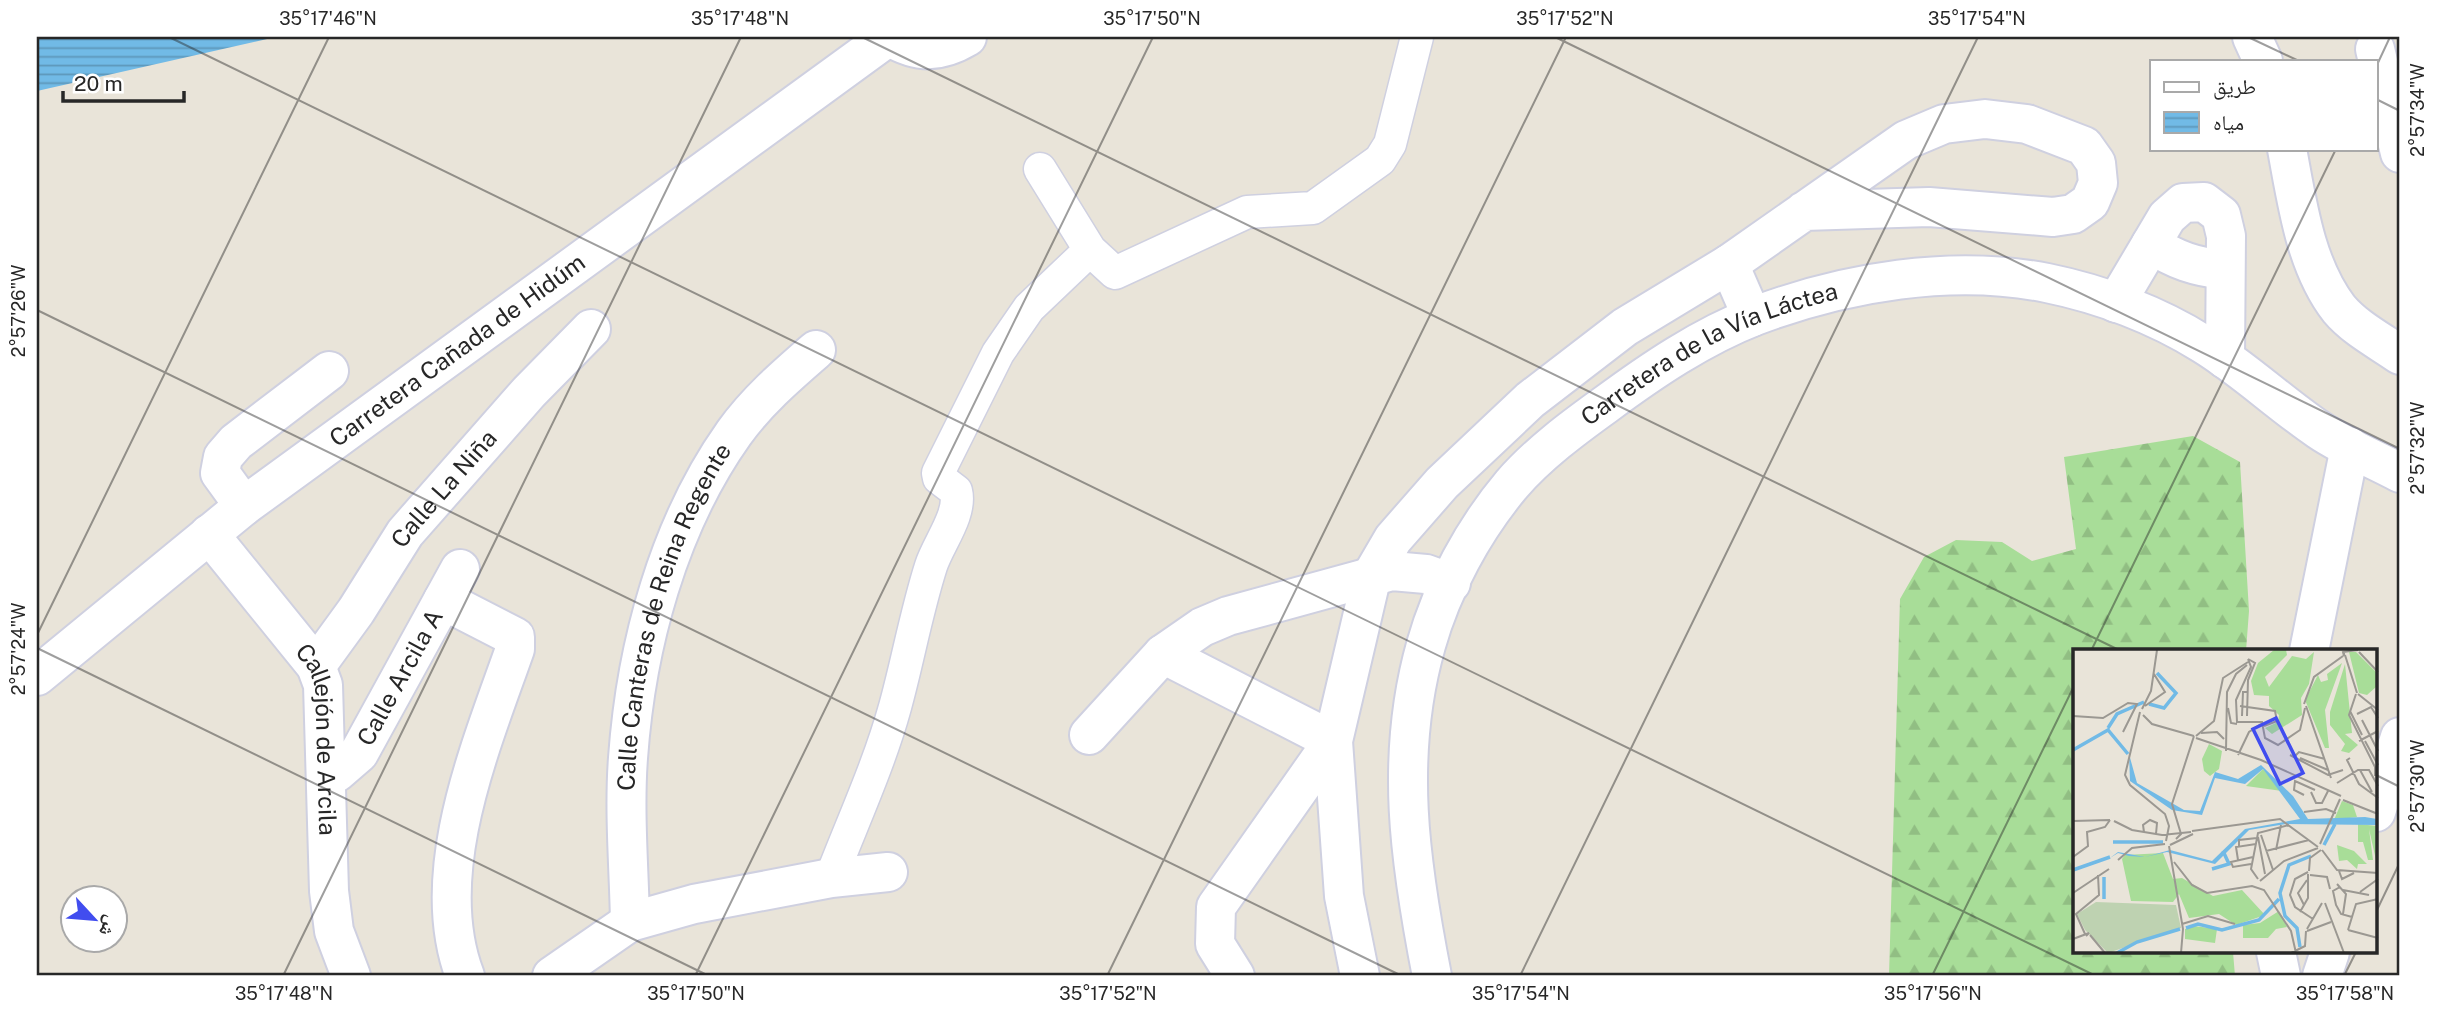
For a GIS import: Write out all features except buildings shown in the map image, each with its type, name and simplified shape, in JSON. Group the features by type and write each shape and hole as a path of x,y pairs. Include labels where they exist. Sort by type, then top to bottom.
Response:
{"street":[{"path":"889,37 907,47 928,51 948,48 967,37"},
{"name":"Carretera Cañada de Hidúm","path":"37,676 244,506 889,37"},
{"path":"1041,169 1090,250 1115,272 1247,212 1313,208 1380,160 1390,144 1417,37"},
{"path":"2252,37 2263,60"},
{"path":"2379,43 2400,153"},
{"path":"1360,976 1344,896 1334,741 1372,575 1393,539 1434,493 1530,400 1625,327 1729,264 1804,211 1906,139 1944,124 1985,119 2027,124 2084,146 2096,163 2098,183 2090,202 2073,214 2053,217 1929,207 1804,211"},
{"path":"2287,150 2301,225 2328,290 2340,310 2359,327 2400,355"},
{"path":"2116,303 2167,217 2183,203 2204,202 2221,215 2226,236 2225,359"},
{"path":"2151,244 2173,258 2199,267 2225,270"},
{"path":"831,878 895,707 915,617 931,565 957,506 956,491 939,478 938,473 998,353 1029,308 1090,250"},
{"path":"1729,264 1752,317"},
{"name":"Carretera de la Vía Láctea","path":"1432,976 1419,910 1410,834 1406,751 1414,694 1427,641 1451,583 1478,532 1513,483 1571,429 1655,368 1752,317 1809,298 1885,282 1967,275 2047,283 2116,303 2154,318 2225,359 2321,431 2400,473"},
{"name":"Calle La Niña","path":"316,666 356,611 405,533 529,391 591,329"},
{"name":"Calle Canteras de Reina Regente","path":"630,922 627,760 635,688 651,618 674,549 705,483 734,433 772,388 816,350"},
{"path":"244,506 220,473 223,457 236,442 329,372"},
{"path":"2309,649 2350,447"},
{"name":"Callejón de Arcila","path":"209,534 316,666 323,685 328,772 329,891 334,931 351,976"},
{"path":"1090,735 1163,654 1202,627 1228,616 1392,571 1426,574 1451,583"},
{"name":"Calle Arcila A","path":"328,772 337,772 359,753 452,584 515,637 515,649 480,748 459,836 452,918 457,955 465,976"},
{"path":"1163,654 1334,741"},
{"path":"2378,806 2400,737"},
{"path":"1235,976 1215,944 1216,907 1334,741"},
{"path":"552,976 630,922 694,904 831,878 888,872"},
{"path":"2276,954 2281,976"},
{"path":"2322,976 2329,954"}],"green space":[{"path":"2193,436 2240,462 2249,611 2246,649 2073,649 2073,954 2233,954 2235,976 1889,976 1900,599 1924,557 1956,540 2002,542 2032,561 2076,549 2064,457"}],"water":[{"path":"37,37 276,37 37,91"}]}
